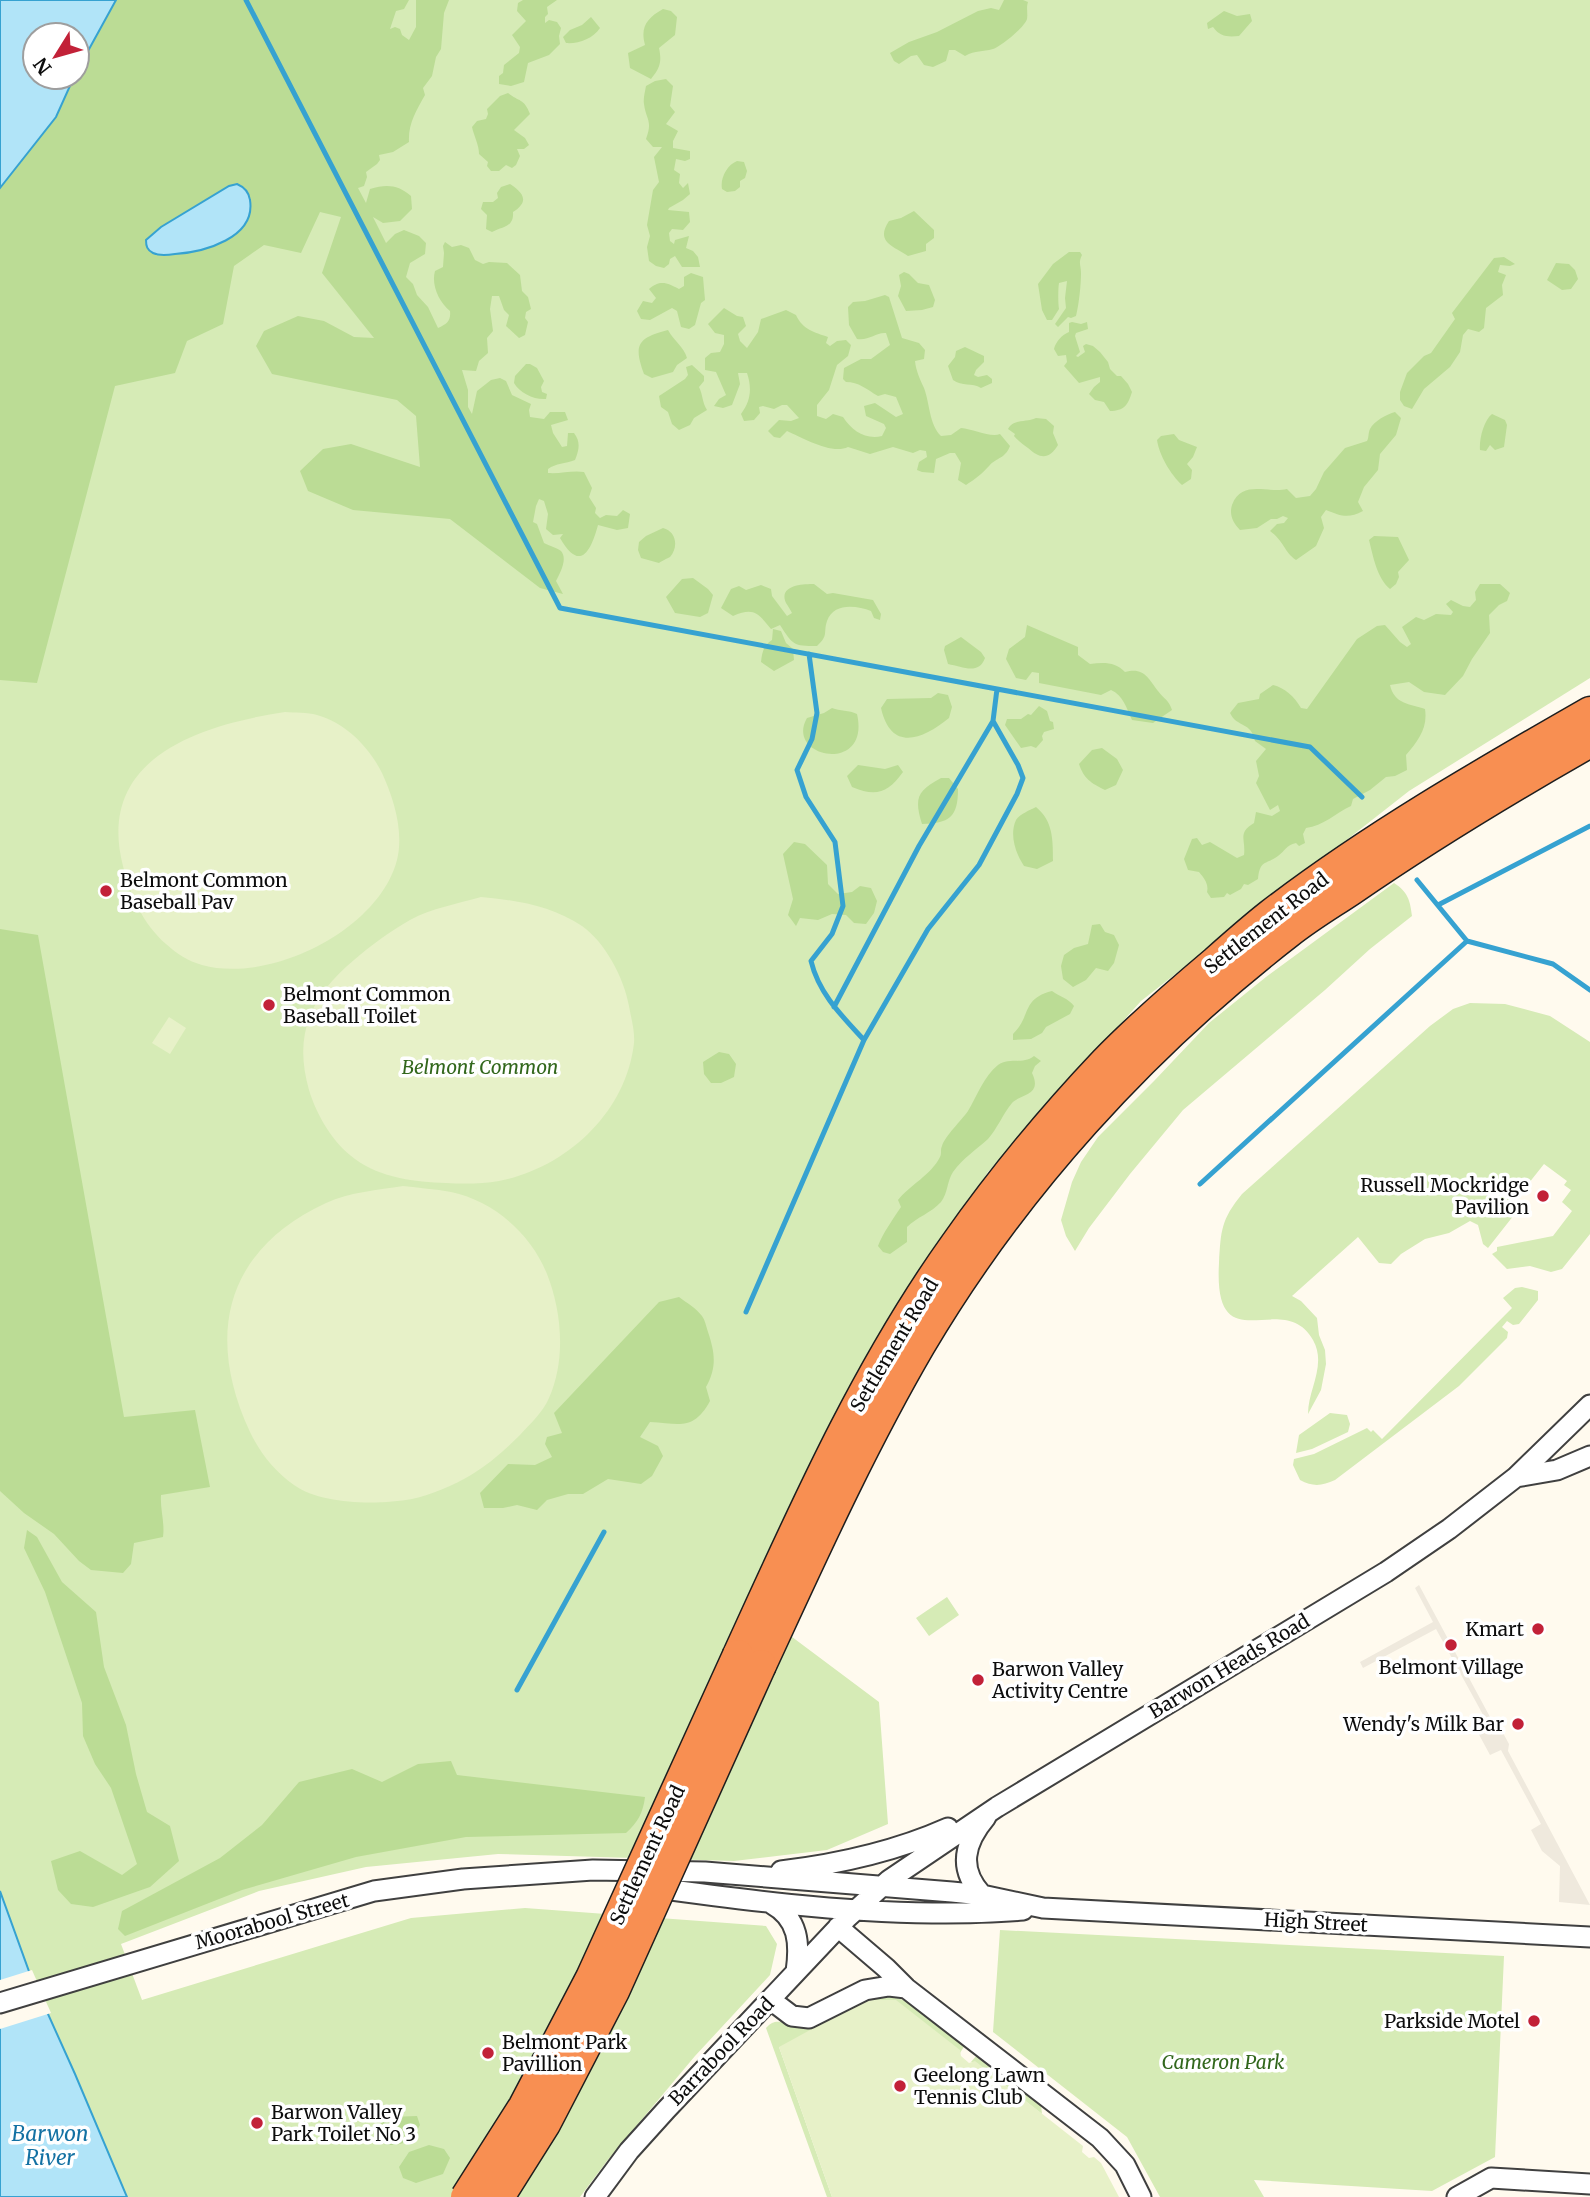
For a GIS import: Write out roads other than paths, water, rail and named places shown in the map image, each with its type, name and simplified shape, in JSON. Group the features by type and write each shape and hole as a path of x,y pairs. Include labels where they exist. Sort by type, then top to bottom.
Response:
{"highway":[{"name":"Settlement Road","path":"499,2197 545,2124 614,1991 825,1468 899,1332 953,1247 1010,1171 1107,1061 1172,1000 1269,916 1368,845 1482,774 1590,712"},
{"name":"Settlement Road","path":"466,2197 524,2106 591,1978 749,1660 921,1343 1029,1188 1123,1079 1191,1013 1289,932 1395,859 1512,786 1590,742"}],"street":[{"name":"Barwon Heads Road","path":"854,1911 913,1862 997,1807 1386,1572 1450,1530 1516,1478 1589,1408"},
{"path":"1516,1478 1557,1470 1590,1456"},
{"path":"739,1875 817,1866 874,1855 929,1836 997,1807"},
{"path":"982,1895 968,1875 965,1860 978,1827 997,1807"},
{"name":"Moorabool Street","path":"0,2003 374,1891 463,1880 593,1870 705,1872 881,1887"},
{"name":"Moorabool Street","path":"551,1873 772,1903 854,1911"},
{"name":"High Street","path":"881,1887 982,1895 1043,1908"},
{"path":"772,1903 785,1912 796,1930 799,1949 796,1972"},
{"name":"High Street","path":"854,1911 994,1913 1043,1908 1590,1937"},
{"name":"Barrabool Road","path":"595,2197 647,2130 854,1911"},
{"path":"838,1927 906,1988 1100,2138 1125,2165 1141,2197"},
{"path":"771,2000 789,2014 806,2018 865,1990 890,1986 906,1988"},
{"path":"1457,2197 1491,2178 1590,2184"}],"water":[{"path":"0,0 116,0 91,46 91,21 21,21 21,91 68,91 56,117 0,188"},
{"path":"237,184 249,195 250,213 237,233 226,241 187,253 161,255 148,249 146,240 161,227 229,186"},
{"name":"Barwon River","path":"0,1891 30,1974 127,2197 0,2197"}],"waterway":[{"path":"246,0 560,608 1310,747 1362,797"},
{"path":"809,654 817,713 812,739 797,770 806,797 835,842 843,906 832,934 811,961 825,994 864,1040"},
{"path":"746,1312 864,1040 928,929 979,865 1017,794 1023,778 993,721 997,689"},
{"path":"834,1007 919,846 993,721"},
{"path":"1438,905 1590,826"},
{"path":"1200,1184 1467,941 1417,880"},
{"path":"1467,941 1553,964 1590,990"},
{"path":"517,1690 604,1532"}],"place":[{"name":"Belmont Common Baseball Pav","path":"106,891"},
{"name":"Belmont Common Baseball Toilet","path":"269,1005"},
{"name":"Russell Mockridge Pavilion","path":"1543,1196"},
{"name":"Kmart","path":"1538,1629"},
{"name":"Belmont Village","path":"1451,1645"},
{"name":"Barwon Valley Activity Centre","path":"978,1680"},
{"name":"Wendy's Milk Bar","path":"1518,1724"},
{"name":"Parkside Motel","path":"1534,2021"},
{"name":"Belmont Park Pavillion","path":"488,2053"},
{"name":"Geelong Lawn Tennis Club","path":"900,2086"},
{"name":"Barwon Valley Park Toilet No 3","path":"257,2123"}],"park label":[{"name":"Belmont Common","path":"480,1067"},
{"name":"Cameron Park","path":"1223,2062"}]}
